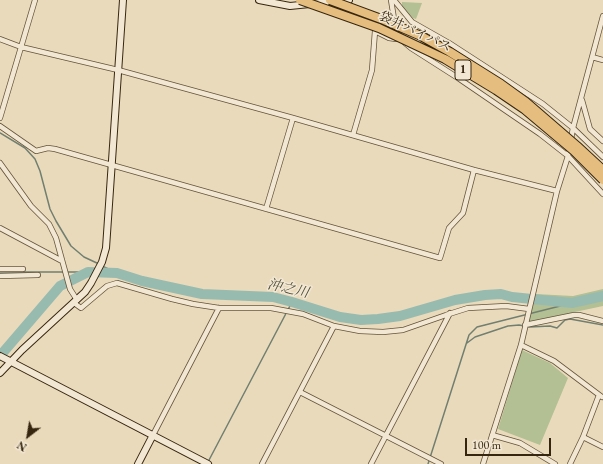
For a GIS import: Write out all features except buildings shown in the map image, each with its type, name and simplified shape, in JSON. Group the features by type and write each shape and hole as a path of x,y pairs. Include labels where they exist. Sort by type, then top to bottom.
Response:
{"highway":[{"name":"袋井バイパス","path":"300,0 379,28 445,59 524,109 574,151 603,180"},
{"name":"袋井バイパス","path":"330,0 384,20 421,36 450,52 501,84 526,102 603,170"}],"street":[{"path":"0,118 35,0"},
{"path":"0,373 5,359 22,350 75,302 91,283 102,262 106,248 123,0"},
{"path":"260,0 290,6 349,0"},
{"path":"391,0 395,25 402,40 411,48 512,114 568,156 603,194"},
{"path":"394,0 412,22 502,76 543,104 573,128 603,157"},
{"path":"483,464 521,344 557,192 568,156 573,128 603,16"},
{"path":"354,135 372,70 375,31 389,38 402,40"},
{"path":"0,39 21,47 118,70 557,192"},
{"path":"592,57 603,60"},
{"path":"581,99 590,129 603,141"},
{"path":"266,208 293,118"},
{"path":"0,126 36,151 48,148 55,149 440,258 449,228 462,213 474,170"},
{"path":"0,163 31,206 49,224 56,238 70,289 75,302 81,308 99,291 107,286 117,283 172,299 219,308 271,308 303,314 334,326 360,331 383,332 403,330 468,308 506,306 529,309"},
{"path":"0,228 62,261"},
{"path":"0,269 23,268"},
{"path":"0,276 38,275"},
{"path":"138,464 219,308"},
{"path":"371,464 450,313"},
{"path":"525,325 574,315 603,321"},
{"path":"262,464 334,326"},
{"path":"521,344 554,361 601,396 570,464"},
{"path":"5,359 208,464"},
{"path":"300,392 441,464"},
{"path":"492,435 520,443 555,464"},
{"path":"583,437 603,447"}],"green space":[{"path":"402,2 422,3 416,19 402,7"},
{"path":"603,289 603,306 528,322 536,294 573,296"},
{"path":"522,350 550,363 568,378 540,445 498,429"}],"waterway":[{"path":"0,133 25,148 35,159 40,171 50,209 71,246 84,257 99,264"},
{"name":"沖之川","path":"102,266 117,273"},
{"path":"0,272 88,272"},
{"name":"沖之川","path":"0,356 60,286 88,272 117,273 142,281 202,294 273,297 340,317 361,320 400,316 455,300 485,295 501,294 512,297 572,303 603,296"},
{"path":"208,462 292,302"},
{"path":"428,464 469,335 477,327 572,303"},
{"path":"467,343 475,337 508,326 550,326 557,328 565,320 570,319 603,325"}]}
